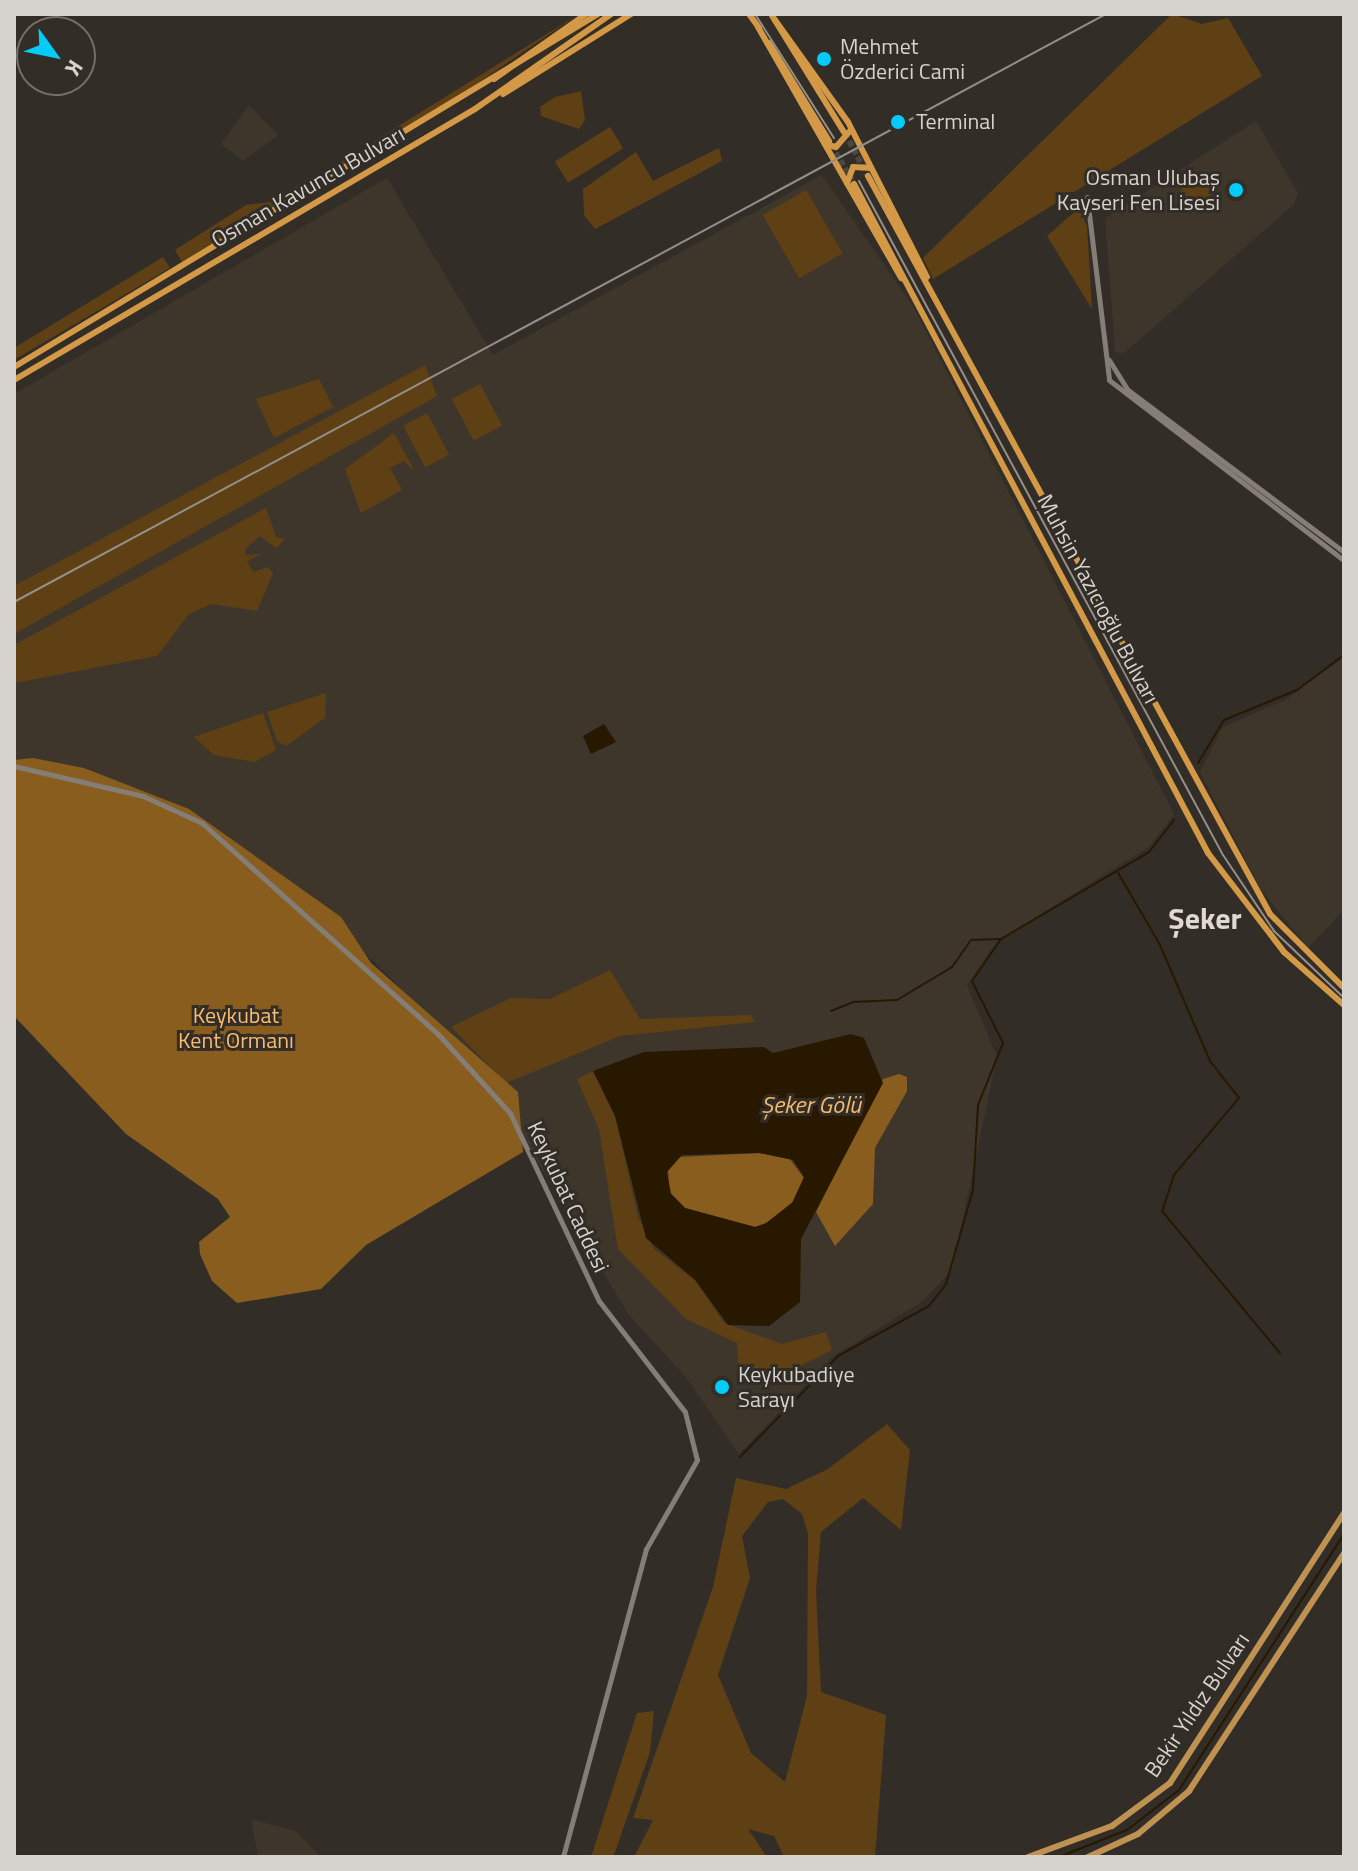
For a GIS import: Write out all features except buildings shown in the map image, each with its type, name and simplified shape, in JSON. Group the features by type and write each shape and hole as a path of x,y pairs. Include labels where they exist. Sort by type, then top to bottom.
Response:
{"highway":[{"path":"469,98 586,14"},
{"name":"Osman Kavuncu Bulvarı","path":"14,367 469,98 598,14"},
{"name":"Osman Kavuncu Bulvarı","path":"14,380 475,109 611,14"},
{"path":"475,109 631,14"},
{"path":"749,14 827,143 836,147 848,130 773,17"},
{"name":"Muhsin Yazıcıoğlu Bulvarı","path":"848,130 933,295 1270,914 1344,988"},
{"name":"Muhsin Yazıcıoğlu Bulvarı","path":"827,143 917,301 1208,853 1284,952 1344,1005"},
{"path":"851,185 853,167 871,173"}],"main road":[{"name":"Bekir Yıldız Bulvarı","path":"1028,1857 1112,1826 1170,1783 1344,1513"},
{"name":"Bekir Yıldız Bulvarı","path":"1088,1857 1138,1834 1189,1791 1344,1553"}],"street":[{"path":"1087,197 1109,380 1123,395 1344,560"},
{"path":"1107,355 1128,390 1344,552"},
{"name":"Keykubat Caddesi","path":"14,766 143,796 211,829 458,1053 516,1123 599,1301 685,1412 697,1460 646,1549 563,1857"}],"shaded area":[{"path":"579,14 410,129 331,171 331,168"},
{"path":"1172,14 1202,24 1228,18 1262,76 933,279 923,258"},
{"path":"581,91 585,120 579,129 541,116 540,107 555,97"},
{"path":"249,105 278,135 243,161 221,144"},
{"path":"1256,121 1298,193 1293,205 1124,353 1115,352 1105,218"},
{"path":"610,127 623,148 568,183 555,161"},
{"path":"719,148 722,161 595,229 584,215 583,189 636,152 653,181"},
{"path":"822,175 914,308 1174,814 1149,847 997,941 967,985 997,1056 952,1270 923,1301 832,1357 739,1454 685,1376 628,1314 488,1079 376,963 189,810 101,776 14,762 14,394 387,178 493,355"},
{"path":"1196,179 1202,180 1210,188 1210,200 1202,208 1196,209 1190,208 1182,200 1181,194 1182,188 1190,180"},
{"path":"306,180 312,185 182,262 175,250 246,205 270,202"},
{"path":"806,190 842,253 799,278 763,215"},
{"path":"1079,208 1087,226 1092,309 1047,236"},
{"path":"163,257 170,268 14,360 14,348"},
{"path":"425,365 437,396 14,634 14,586"},
{"path":"319,379 333,407 274,438 256,399"},
{"path":"480,384 502,425 474,441 452,399"},
{"path":"427,413 449,454 425,467 403,426"},
{"path":"394,433 415,472 404,461 390,468 402,490 361,513 345,469"},
{"path":"266,508 276,537 285,539 276,548 260,536 245,549 246,555 261,554 247,561 253,572 268,567 273,573 257,611 212,604 189,614 157,656 14,683 14,645"},
{"path":"1344,657 1344,910 1308,948 1260,888 1200,772 1223,727 1287,699"},
{"path":"326,693 325,718 286,746 277,741 267,712"},
{"path":"263,713 276,750 254,762 214,755 194,737"},
{"path":"610,970 640,1019 750,1015 755,1022 620,1036 506,1083 451,1027 511,998 550,999"},
{"path":"593,1071 615,1116 638,1217 654,1249 695,1280 724,1323 782,1344 826,1332 832,1350 794,1369 739,1371 737,1343 686,1319 618,1249 599,1129 577,1079"},
{"path":"887,1424 910,1450 901,1530 863,1498 821,1532 816,1591 821,1692 886,1715 875,1857 784,1857 774,1836 748,1829 767,1857 634,1857 653,1820 633,1818 713,1587 736,1478 786,1489 828,1469","holes":["783,1499 802,1514 808,1534 807,1696 785,1782 751,1753 718,1675 750,1578 742,1536 768,1502"]},
{"path":"654,1711 650,1752 614,1855 591,1857 637,1713"},
{"path":"251,1819 295,1831 321,1857 258,1857"}],"green space":[{"name":"Keykubat Kent Ormanı","path":"33,758 84,768 189,809 341,917 371,963 518,1092 523,1152 366,1245 321,1289 237,1303 212,1281 200,1254 199,1242 230,1217 218,1199 126,1134 14,1016 14,760"},
{"path":"899,1074 907,1077 907,1091 875,1148 873,1204 835,1246 816,1212 883,1079"},
{"path":"759,1153 790,1159 804,1178 796,1199 766,1224 755,1227 685,1208 669,1191 668,1169 678,1157"}],"water":[{"path":"604,724 616,742 591,754 583,736"},
{"name":"Şeker Gölü","path":"851,1034 864,1038 883,1083 801,1239 800,1302 769,1326 728,1325 695,1280 646,1238 615,1116 593,1071 644,1052 764,1047 773,1053","holes":["759,1153 793,1160 804,1177 792,1203 766,1223 755,1227 685,1208 671,1194 667,1172 682,1155"]}],"waterway":[{"path":"1198,763 1224,720 1297,690 1344,655"},
{"path":"831,1011 853,1002 897,1000 952,967 971,940 1001,939 1149,852 1174,820"},
{"path":"1117,871 1160,945 1210,1061 1239,1098 1174,1175 1162,1211 1280,1353"},
{"path":"740,1457 838,1356 929,1306 946,1284 973,1190 978,1105 1003,1043 972,981 1001,939"},
{"path":"1059,1857 1127,1830 1179,1790 1344,1534"}],"tunnel":[{"path":"845,133 868,176"},
{"path":"831,145 852,180"}],"tram line":[{"path":"755,14 834,138"},
{"path":"859,181 1223,855 1274,931 1344,998"}],"railway":[{"path":"14,602 1106,14"}],"place":[{"name":"Mehmet Özderici Cami","path":"824,59"},
{"name":"Terminal","path":"898,122"},
{"name":"Osman Ulubaş Kayseri Fen Lisesi","path":"1236,190"},
{"name":"Keykubadiye Sarayı","path":"722,1387"}],"district":[{"name":"Şeker","path":"1205,918"}]}
